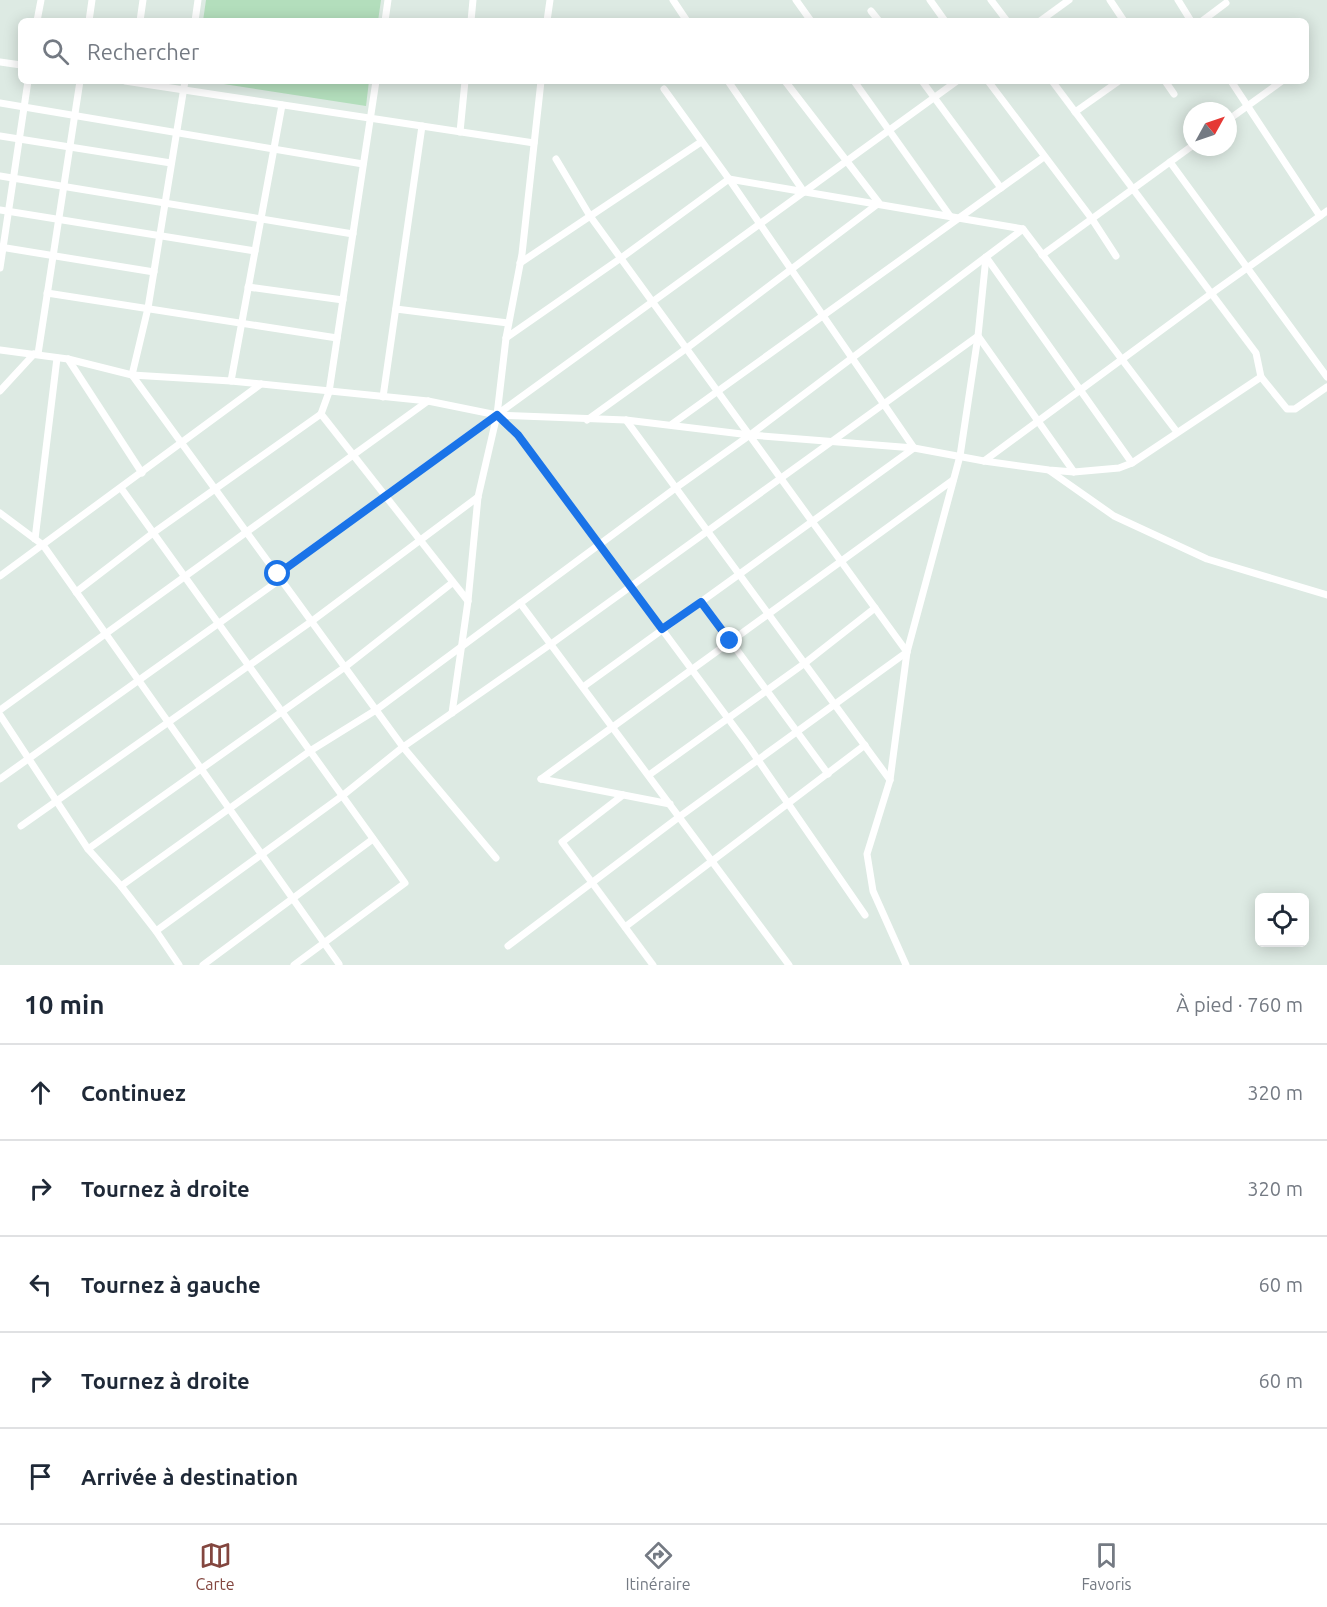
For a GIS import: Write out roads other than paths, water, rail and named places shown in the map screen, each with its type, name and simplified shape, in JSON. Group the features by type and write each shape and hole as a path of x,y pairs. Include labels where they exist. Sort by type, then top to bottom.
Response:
{"street":[{"path":"38,18 41,0"},
{"path":"89,18 92,0"},
{"path":"140,18 143,0"},
{"path":"195,18 198,0"},
{"path":"385,18 388,0"},
{"path":"471,18 473,0"},
{"path":"547,18 550,0"},
{"path":"673,0 685,18"},
{"path":"796,0 809,18"},
{"path":"930,0 943,18"},
{"path":"991,0 1005,18"},
{"path":"1044,18 1069,0"},
{"path":"1110,0 1122,18"},
{"path":"1178,0 1189,18"},
{"path":"1206,18 1226,3"},
{"path":"871,11 877,18"},
{"path":"0,62 18,65"},
{"path":"0,268 1,247 28,84"},
{"path":"0,391 36,354 79,84"},
{"path":"147,84 534,143"},
{"path":"185,84 148,308 132,375 376,710 496,858"},
{"path":"76,592 153,533 321,414 329,392 338,338 376,84"},
{"path":"460,132 465,84"},
{"path":"452,713 468,601 478,497 497,415 508,323 520,263 541,84"},
{"path":"730,84 804,192"},
{"path":"787,84 879,203"},
{"path":"856,84 950,216"},
{"path":"924,84 1001,188"},
{"path":"0,779 218,623 385,496 953,84"},
{"path":"990,84 1092,219 1116,256"},
{"path":"1054,84 1256,353 1262,377 1287,409 1295,409 1327,387"},
{"path":"1075,112 1115,84"},
{"path":"1167,84 1174,94"},
{"path":"1233,84 1320,216"},
{"path":"1237,113 1278,84"},
{"path":"664,89 914,447"},
{"path":"0,103 363,164"},
{"path":"231,381 282,105"},
{"path":"383,397 422,126"},
{"path":"0,136 171,163"},
{"path":"520,263 701,142"},
{"path":"1042,255 1183,153"},
{"path":"672,424 1044,157"},
{"path":"556,159 590,216 907,652"},
{"path":"1170,162 1327,377"},
{"path":"0,176 353,234"},
{"path":"506,338 729,179 1023,229 1177,432"},
{"path":"586,420 687,348 879,203"},
{"path":"0,210 255,251"},
{"path":"984,461 1212,292 1327,211"},
{"path":"121,886 310,752 376,710 750,435 1023,229"},
{"path":"1,247 154,272"},
{"path":"906,965 873,891 867,854 890,780 907,652 960,456 978,336 986,257"},
{"path":"986,257 1132,462"},
{"path":"248,287 343,300"},
{"path":"47,293 338,338"},
{"path":"396,309 508,323"},
{"path":"156,930 342,796 404,747 551,644 978,336"},
{"path":"978,336 1074,472"},
{"path":"0,350 68,360 132,375 231,381 428,401 497,415 626,420 750,435 914,447 984,461 1074,472 1119,468 1132,462 1262,377"},
{"path":"35,539 57,358"},
{"path":"68,360 142,473"},
{"path":"0,576 261,384"},
{"path":"0,710 428,401"},
{"path":"321,414 468,601"},
{"path":"497,415 518,435 692,669 865,915"},
{"path":"626,420 890,780"},
{"path":"583,687 914,447"},
{"path":"1049,470 1114,516 1207,559 1327,596"},
{"path":"670,804 541,779 953,480"},
{"path":"121,488 405,883 294,965"},
{"path":"21,826 312,621 478,497"},
{"path":"0,513 43,545 339,964"},
{"path":"88,849 345,667 452,583"},
{"path":"701,602 828,774"},
{"path":"520,603 789,965"},
{"path":"649,776 805,663 875,608"},
{"path":"508,946 679,817 907,652"},
{"path":"0,715 88,849 156,930 179,965"},
{"path":"625,927 866,745"},
{"path":"623,795 562,842 653,965"},
{"path":"203,965 373,839"}]}
